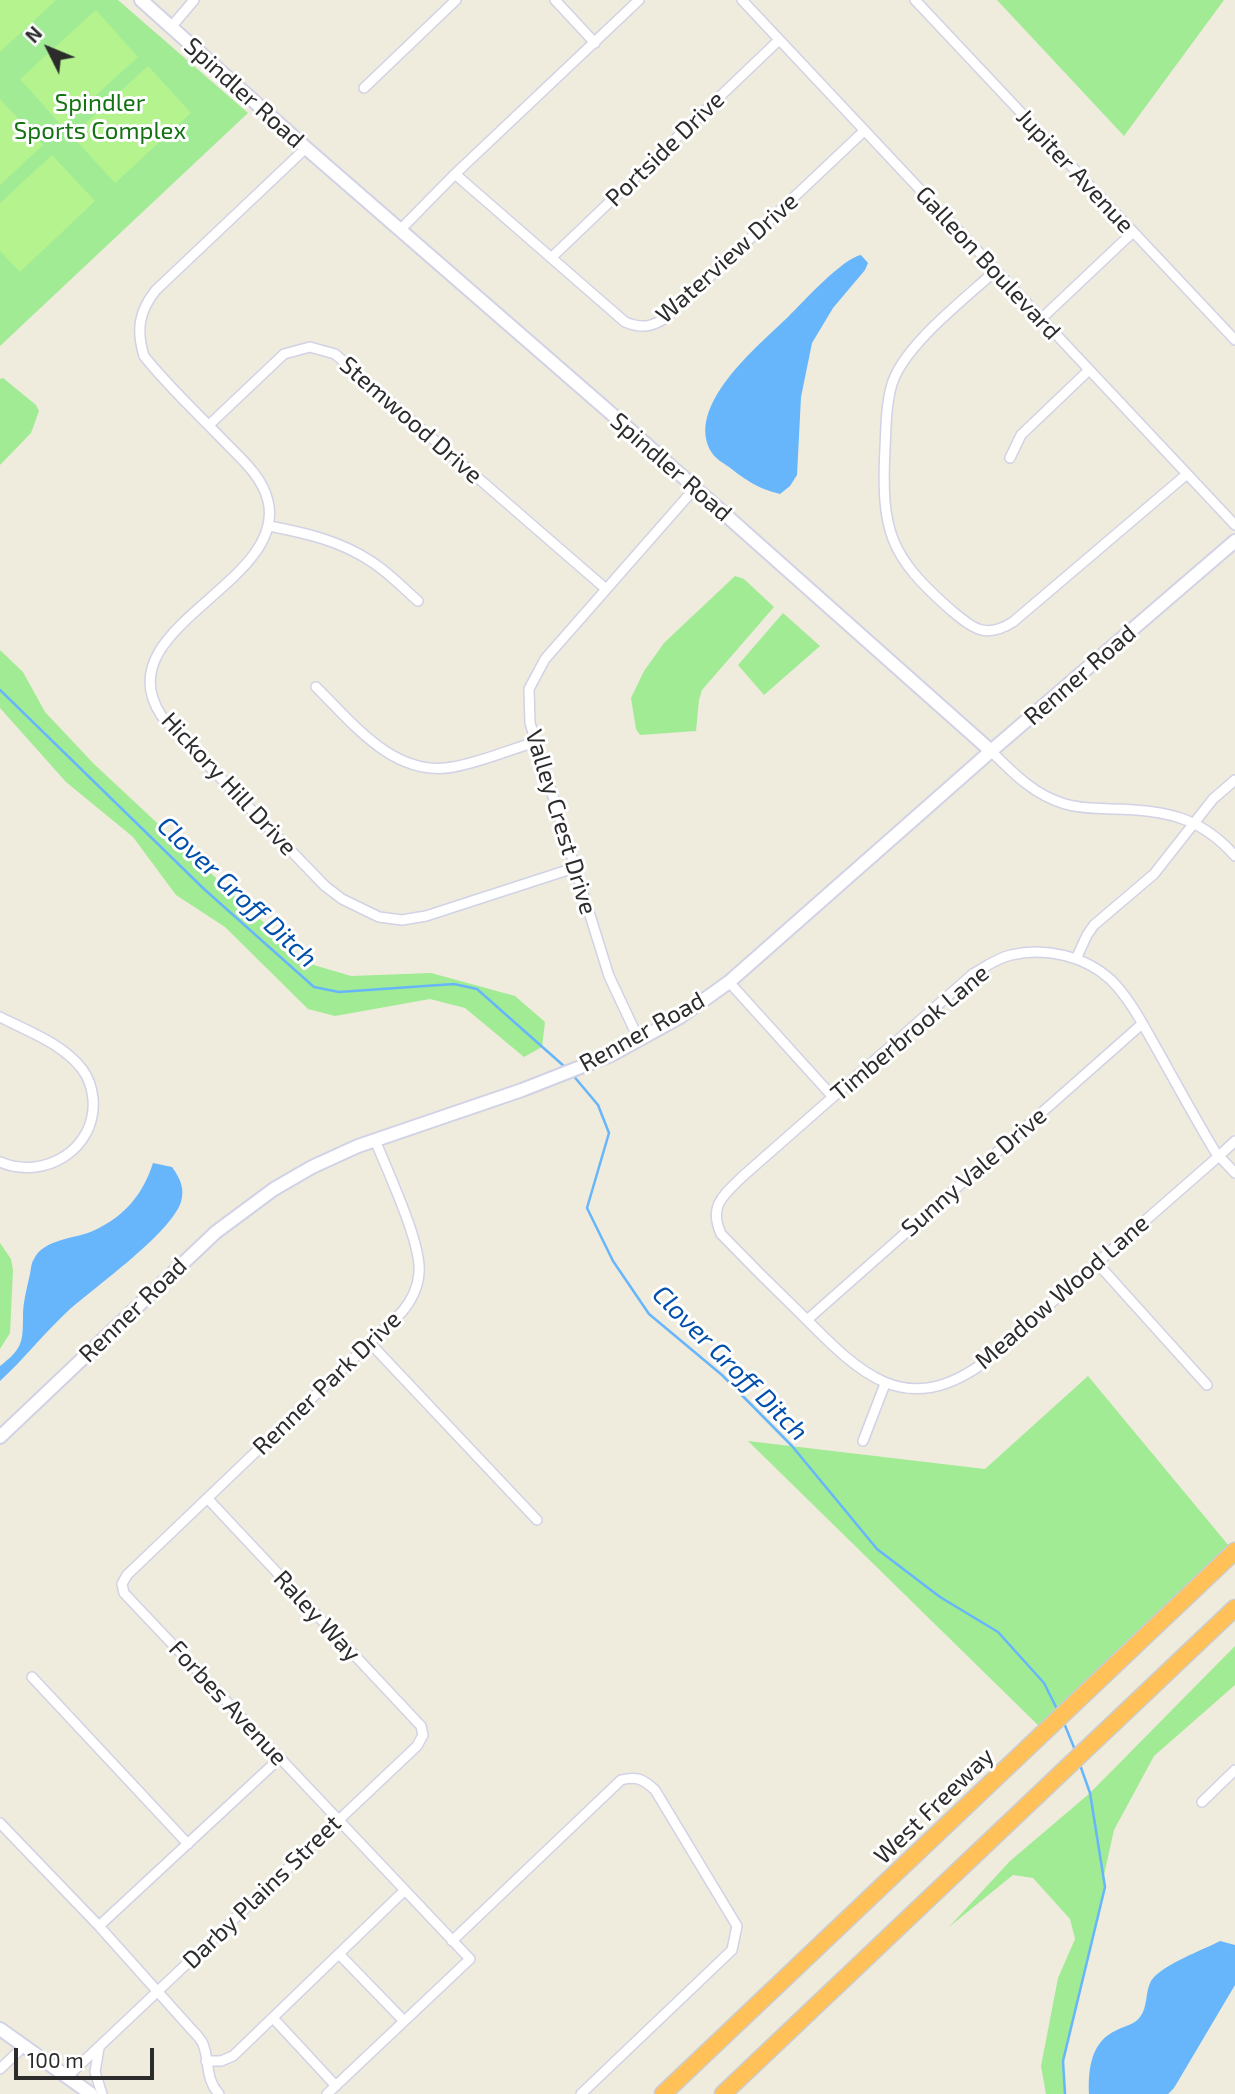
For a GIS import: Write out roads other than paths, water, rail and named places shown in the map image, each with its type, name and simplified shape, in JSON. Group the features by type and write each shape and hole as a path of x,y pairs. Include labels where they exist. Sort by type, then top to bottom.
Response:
{"highway":[{"name":"West Freeway","path":"663,2094 1235,1551"},
{"path":"723,2094 1235,1608"}],"main road":[{"name":"Spindler Road","path":"141,0 991,751"},
{"name":"Renner Road","path":"0,1437 216,1232 283,1184 312,1167 375,1140 571,1072 611,1055 680,1017 729,982 1235,541"},
{"path":"0,2029 90,2094"}],"street":[{"path":"172,26 194,0"},
{"path":"364,88 456,0"},
{"path":"555,0 595,43"},
{"path":"400,230 454,174 639,0"},
{"name":"Galleon Boulevard","path":"741,0 1235,525"},
{"name":"Jupiter Avenue","path":"915,0 1235,340"},
{"name":"Portside Drive","path":"551,258 779,40"},
{"name":"Waterview Drive","path":"454,174 625,322 639,328 654,326 667,317 864,131"},
{"path":"306,148 156,290 142,314 138,327 139,342 144,356 253,471 268,498 270,526 336,542 373,562 418,601"},
{"path":"1041,319 1132,233"},
{"path":"995,271 911,351 892,384 883,492 886,518 894,543 906,565 923,585 976,629 1001,629 1013,622 1187,474"},
{"name":"Stemwood Drive","path":"209,425 284,354 310,347 335,354 606,589"},
{"path":"1010,457 1021,435 1089,370"},
{"name":"Valley Crest Drive","path":"639,1040 609,976 574,868 530,723 528,689 545,659 695,488"},
{"name":"Hickory Hill Drive","path":"270,526 254,556 164,644 155,661 151,679 153,698 161,715 325,886 360,910 379,917 402,919 426,916 574,868"},
{"path":"316,687 384,752 433,769 453,768 536,742"},
{"name":"Spindler Road","path":"991,751 1023,782 1063,804 1162,812 1206,830 1235,856"},
{"path":"1235,780 1213,799 1154,874 1094,925 1076,959 1095,968 1112,981 1135,1010 1219,1156 1235,1173"},
{"name":"Timberbrook Lane","path":"807,1320 721,1234 715,1214 722,1197 973,974 1011,955 1053,953 1076,959"},
{"path":"729,982 833,1097"},
{"path":"0,1017 71,1056 84,1071 92,1088 94,1111 83,1138 73,1151 59,1161 42,1167 25,1168 10,1167 0,1162"},
{"name":"Sunny Vale Drive","path":"807,1320 1142,1024"},
{"name":"Renner Park Drive","path":"122,1584 127,1575 408,1304 414,1294 419,1273 417,1251 375,1140"},
{"name":"Meadow Wood Lane","path":"885,1384 923,1389 962,1378 1235,1141"},
{"path":"1097,1263 1206,1385"},
{"path":"807,1320 851,1363 885,1384 863,1441"},
{"path":"369,1342 537,1520"},
{"name":"Raley Way","path":"208,1499 421,1726 423,1735"},
{"name":"Forbes Avenue","path":"122,1584 124,1593 470,1959 404,2021"},
{"path":"32,1677 188,1844"},
{"name":"Darby Plains Street","path":"67,2077 417,1746 423,1735"},
{"path":"99,1926 280,1758"},
{"path":"1202,1802 1235,1770"},
{"path":"452,1941 621,1780 635,1777 645,1780 655,1790 737,1926 736,1939 732,1950 581,2094"},
{"path":"0,1823 99,1926 202,2043 212,2086 219,2094"},
{"path":"206,2061 221,2061 233,2056 405,1891"},
{"path":"327,2094 404,2021 339,1954"},
{"path":"272,2018 336,2086"},
{"path":"0,2069 24,2046"},
{"path":"99,2047 95,2073 102,2094"}],"water":[{"path":"861,255 868,263 865,270 833,308 812,343 801,397 797,475 790,486 780,494 759,487 712,453 706,435 707,416 715,397 759,344 834,272"},
{"path":"153,1163 172,1167 179,1179 182,1197 174,1215 148,1244 59,1319 0,1381 0,1366 13,1355 22,1339 25,1295 32,1262 39,1252 53,1243 95,1230 124,1211 144,1185"},
{"path":"1220,1941 1235,1945 1235,1985 1174,2088 1168,2094 1089,2094 1089,2075 1096,2048 1108,2035 1140,2017 1151,1981 1156,1975"}],"waterway":[{"name":"Clover Groff Ditch","path":"0,690 204,889 314,987 339,992 454,984 477,989 565,1067"},
{"name":"Clover Groff Ditch","path":"572,1074 598,1105 609,1133 587,1208 613,1261 649,1314 722,1375 792,1446 877,1549 940,1597 998,1632 1044,1683 1058,1711"},
{"name":"Clover Groff Ditch","path":"1064,1723 1075,1750"},
{"name":"Clover Groff Ditch","path":"1065,2094 1063,2061 1105,1887 1090,1793 1079,1762"}],"park label":[{"name":"Spindler Sports Complex","path":"100,117"}]}
